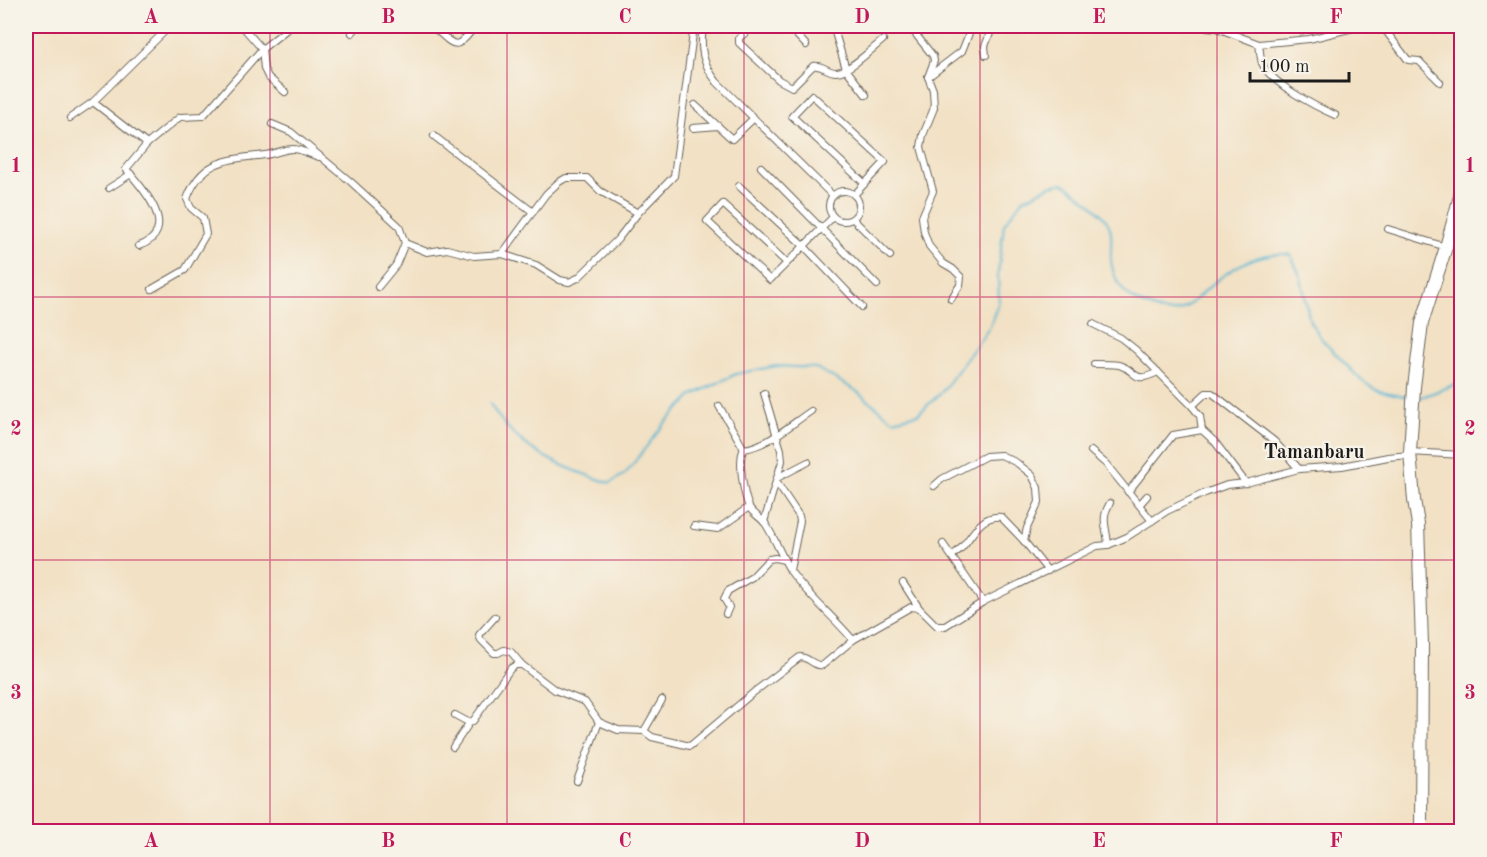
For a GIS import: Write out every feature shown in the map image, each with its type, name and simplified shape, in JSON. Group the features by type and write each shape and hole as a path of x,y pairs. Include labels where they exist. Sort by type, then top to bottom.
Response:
{"highway":[{"path":"1421,831 1420,601 1418,524 1411,453 1412,413 1422,323 1446,247 1461,189"}],"street":[{"path":"70,118 93,102 170,26"},
{"path":"242,26 262,49 264,69 268,77 285,92"},
{"path":"139,246 150,242 158,228 159,220 147,192 126,169 147,144 180,117 203,116 262,49 291,26"},
{"path":"352,33 358,26"},
{"path":"432,26 457,45 462,43 475,26"},
{"path":"405,243 427,252 447,249 474,256 501,254 536,265 560,280 569,282 578,278 593,265 674,176 694,26"},
{"path":"703,26 702,56 707,70 833,196"},
{"path":"754,26 739,39 739,43 779,81 794,87 816,65 835,72 846,69 883,40"},
{"path":"788,26 806,45"},
{"path":"832,26 846,69 866,95"},
{"path":"909,26 933,56 934,61 928,77 933,90 934,108 923,135 921,147 933,191 922,217 929,246 943,263 954,269 961,277 960,285 951,299"},
{"path":"928,77 962,51 972,26"},
{"path":"986,55 985,46 993,26"},
{"path":"1029,26 1063,28 1087,26"},
{"path":"1168,26 1186,26"},
{"path":"1198,26 1217,28 1259,44 1309,39 1361,26"},
{"path":"1382,26 1408,60 1419,61 1440,82"},
{"path":"1259,44 1262,63 1274,78 1312,105 1335,115"},
{"path":"854,195 885,162 812,95 792,116 864,183"},
{"path":"93,102 147,144"},
{"path":"695,105 732,139 754,118"},
{"path":"272,124 291,132 399,226 405,243 396,265 378,287"},
{"path":"693,128 718,126"},
{"path":"434,136 533,212"},
{"path":"152,289 185,270 206,234 204,218 191,208 187,200 195,184 212,166 231,158 268,155 294,149 322,158"},
{"path":"761,167 877,285"},
{"path":"109,188 131,174"},
{"path":"501,254 546,194 566,178 587,178 600,191 638,213"},
{"path":"739,186 804,246 862,306"},
{"path":"844,191 858,199 860,207 853,219 844,222 833,217 829,206 833,196 844,191"},
{"path":"787,263 723,204 707,221 770,280 787,263 804,246 822,228 833,217"},
{"path":"853,219 890,256"},
{"path":"1388,229 1446,247"},
{"path":"1094,324 1121,338 1136,350 1192,406 1200,416 1202,429 1215,442 1246,483"},
{"path":"1094,364 1121,366 1140,378 1147,378 1158,372"},
{"path":"764,393 777,434 782,461 764,522"},
{"path":"1192,406 1206,393 1212,393 1274,441 1299,469"},
{"path":"719,406 744,449"},
{"path":"811,411 777,434 744,449 741,454 741,466 749,507 764,522 790,570 853,640"},
{"path":"1128,492 1173,435 1202,429"},
{"path":"1091,451 1106,464 1152,521"},
{"path":"903,583 919,608 932,622 941,627 983,602 1097,546 1108,545 1127,537 1167,511 1227,485 1246,483 1299,469 1342,466 1411,453 1461,455"},
{"path":"934,486 942,479 986,456 1001,455 1017,463 1032,475 1038,488 1039,501 1027,528 1024,542"},
{"path":"778,480 808,462"},
{"path":"778,480 799,516 800,522 790,570"},
{"path":"1140,504 1147,496"},
{"path":"1108,545 1104,519 1110,503"},
{"path":"694,526 718,529 749,507"},
{"path":"952,556 963,547 970,534 987,518 1001,517 1048,571"},
{"path":"943,544 983,602"},
{"path":"726,614 729,607 724,599 728,591 752,577 769,559 784,561"},
{"path":"495,617 479,635 494,653 504,650 511,652 522,664 555,690 585,702 599,722 618,730 644,731 652,737 687,746 694,745 736,707 800,657 823,665 853,640 910,606 919,608"},
{"path":"453,747 511,668 516,664 522,664"},
{"path":"644,731 663,700"},
{"path":"455,716 470,722"},
{"path":"576,781 599,722"}],"waterway":[{"path":"490,404 514,434 542,455 574,471 610,483 625,474 665,423 693,395 736,374 776,366 816,368 855,390 893,420 918,414 942,392 989,328 999,301 998,274 1004,224 1022,200 1050,186 1064,183 1090,203 1107,222 1111,232 1113,271 1122,289 1136,301 1166,312 1180,310 1223,276 1251,260 1271,255 1291,255 1301,278 1310,322 1324,342 1362,381 1376,390 1408,397"},
{"path":"1419,398 1462,382"}],"district":[{"name":"Tamanbaru","path":"1314,453"}]}
